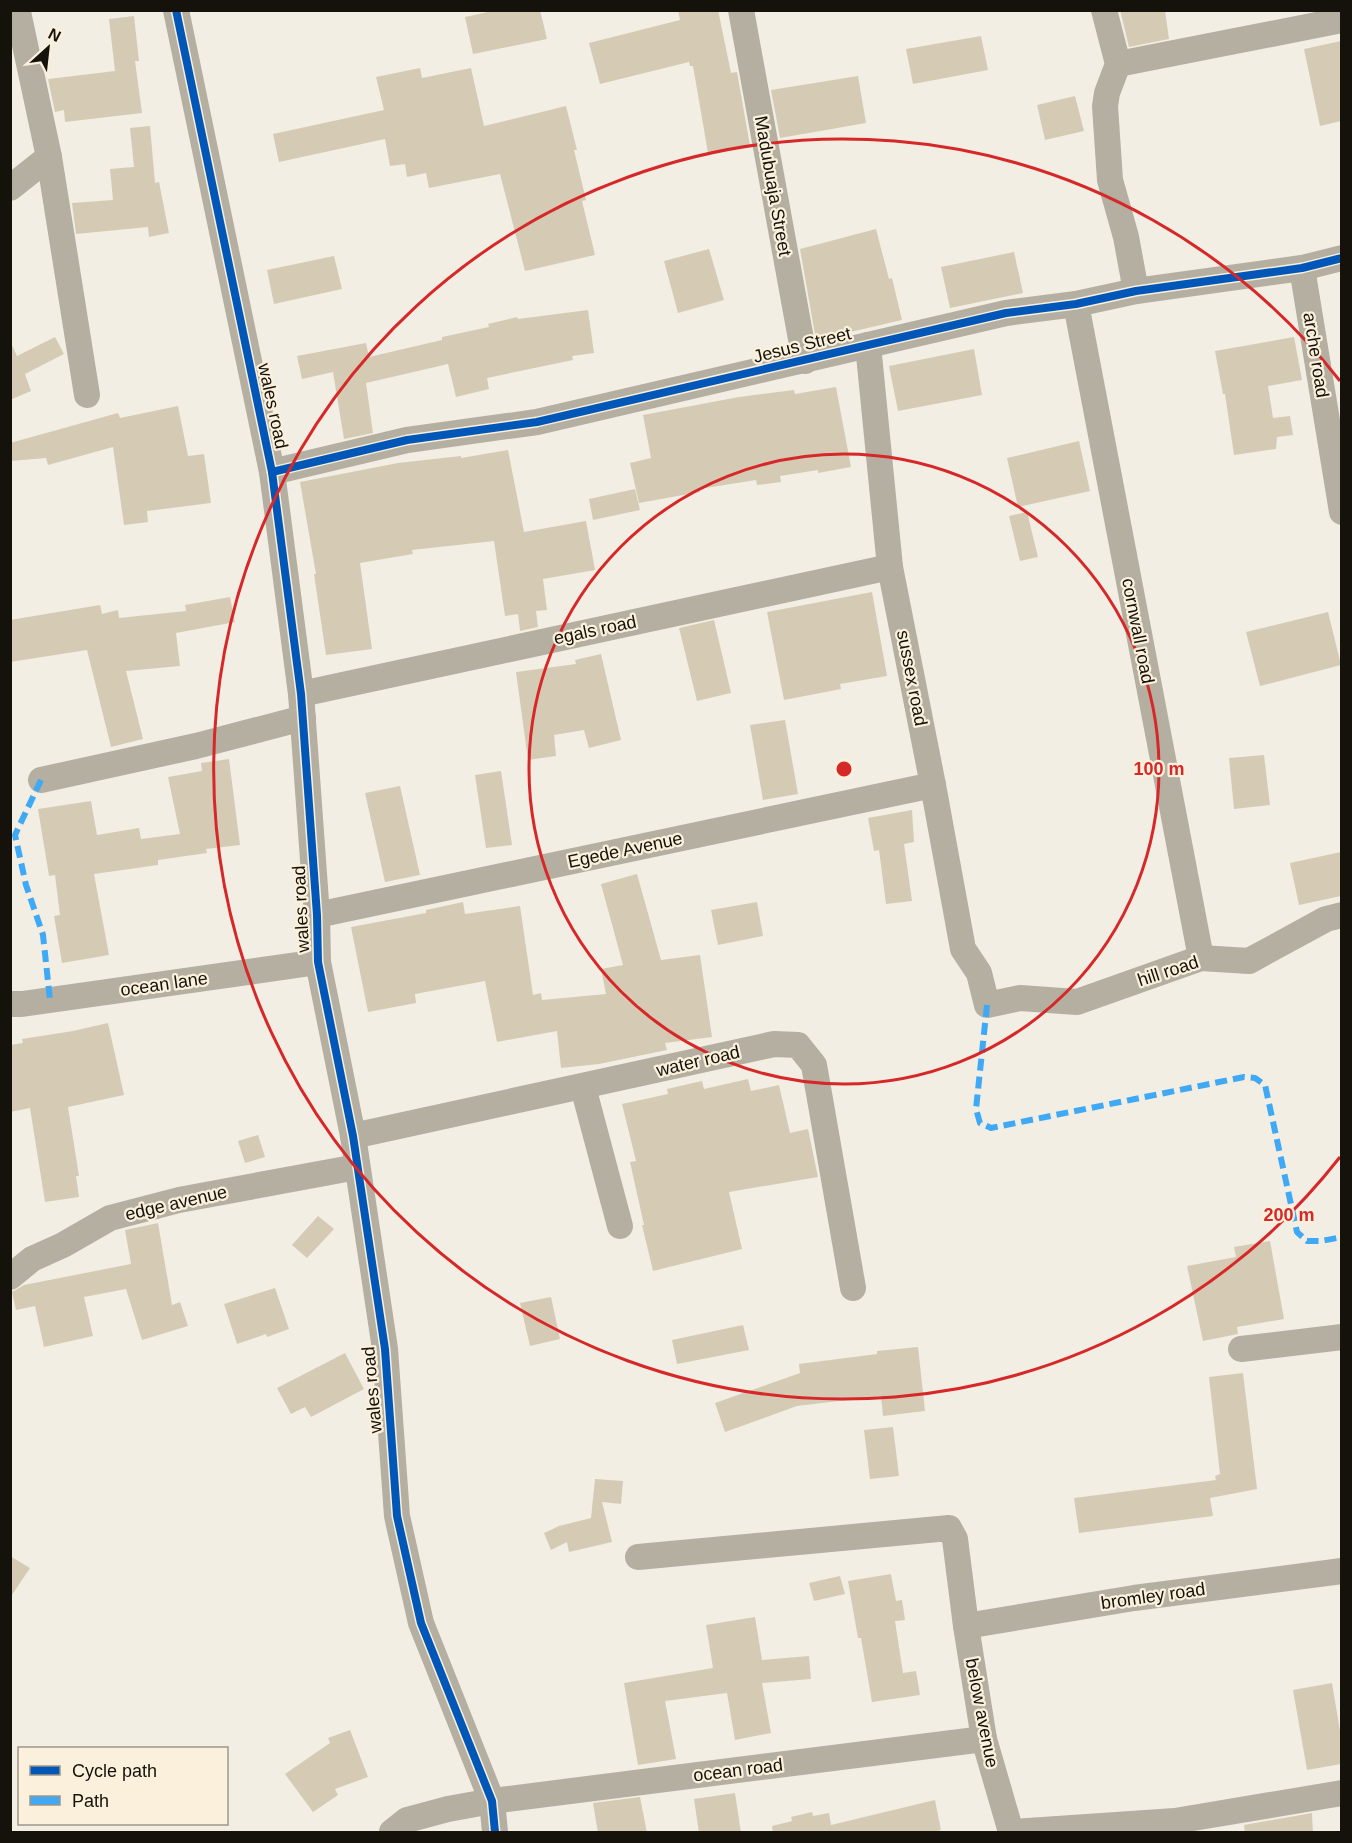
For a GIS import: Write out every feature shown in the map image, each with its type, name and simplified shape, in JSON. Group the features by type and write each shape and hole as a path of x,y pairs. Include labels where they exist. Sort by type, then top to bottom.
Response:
{"street":[{"name":"wales road","path":"176,10 272,472 302,706 317,915 318,962 353,1136 385,1349 397,1516 421,1623 492,1801 495,1833"},
{"name":"Madubuaja Street","path":"741,10 805,361"},
{"path":"1104,10 1118,64 1107,93 1105,106 1110,180 1126,237 1136,291"},
{"path":"16,13 49,157 87,394"},
{"path":"1118,64 1341,20"},
{"path":"10,188 49,157"},
{"name":"Jesus Street","path":"272,472 407,440 537,422 1006,313 1076,304 1136,291 1302,268 1341,258"},
{"name":"arche road","path":"1302,268 1341,512"},
{"name":"cornwall road","path":"1076,304 1201,958"},
{"name":"sussex road","path":"867,345 890,567 963,950 979,973 987,1005"},
{"name":"egals road","path":"41,780 196,746 302,706 890,567"},
{"name":"Egede Avenue","path":"317,915 933,785"},
{"name":"hill road","path":"987,1005 1020,998 1077,1002 1201,958 1249,961 1326,919 1341,915"},
{"name":"ocean lane","path":"10,1004 318,962"},
{"name":"water road","path":"353,1136 774,1044 798,1045 814,1065 853,1287"},
{"path":"583,1087 620,1226"},
{"name":"edge avenue","path":"10,1277 32,1259 63,1245 110,1218 179,1200 357,1167"},
{"path":"1241,1349 1341,1336"},
{"name":"below avenue","path":"638,1557 949,1528 956,1539 966,1626 984,1739 1011,1832"},
{"name":"bromley road","path":"966,1626 1134,1598 1341,1571"},
{"name":"ocean road","path":"392,1833 407,1820 492,1801 984,1739"},
{"path":"1011,1832 1175,1821 1341,1793"}],"building":[{"path":"497,10 540,10 547,39 473,54 465,17"},
{"path":"678,10 718,10 731,73 737,72 750,146 708,153 693,66 690,66 689,62 600,84 589,43 680,20"},
{"path":"1120,10 1165,10 1169,39 1129,47"},
{"path":"134,16 139,61 135,61 142,113 65,122 64,110 55,112 48,79 115,71 109,19"},
{"path":"981,36 988,70 913,84 906,49"},
{"path":"1341,41 1341,121 1320,126 1304,49"},
{"path":"420,68 422,78 471,68 484,126 566,106 586,200 582,201 595,255 525,271 500,174 429,188 426,173 407,177 405,164 390,166 385,139 279,162 273,134 384,110 376,77"},
{"path":"858,76 866,123 780,138 771,90"},
{"path":"1075,96 1084,131 1045,140 1037,105"},
{"path":"150,126 155,183 159,182 169,233 149,237 148,227 76,234 72,203 113,200 110,169 134,167 130,128"},
{"path":"876,229 889,279 892,278 902,320 816,340 800,249"},
{"path":"709,249 724,300 678,313 664,261"},
{"path":"1014,252 1023,293 950,308 941,267"},
{"path":"334,256 342,289 274,304 267,270"},
{"path":"588,310 594,353 572,356 573,360 487,378 489,389 456,397 448,364 366,383 373,433 344,439 333,372 302,379 297,356 366,343 369,357 442,340 442,337 489,327 488,324 517,317 518,319"},
{"path":"55,337 64,354 25,374 31,391 10,400 10,341 17,356"},
{"path":"1294,337 1302,380 1268,386 1273,418 1290,416 1293,435 1277,437 1276,449 1234,455 1225,394 1223,394 1215,351"},
{"path":"974,349 982,395 898,411 889,366"},
{"path":"836,387 851,467 818,473 818,470 780,476 781,482 757,485 756,480 699,489 700,492 639,503 630,463 651,458 643,415 739,397 794,390 795,394"},
{"path":"178,406 188,456 204,454 211,503 147,511 148,522 124,525 113,447 48,465 46,458 10,461 10,443 118,413 120,418"},
{"path":"1079,441 1090,491 1018,507 1007,458"},
{"path":"508,450 524,532 586,521 595,570 543,579 547,610 536,611 538,627 520,631 518,614 505,616 494,541 412,550 413,554 360,563 372,649 326,655 314,574 316,574 300,482 398,463 461,456 461,458"},
{"path":"635,489 640,510 593,520 589,499"},
{"path":"1027,512 1038,557 1020,561 1009,516"},
{"path":"872,592 887,676 840,684 841,689 784,700 767,612"},
{"path":"230,597 235,622 176,633 180,666 126,671 143,739 111,747 87,650 10,662 10,620 100,605 102,614 118,610 119,618 186,611 185,605"},
{"path":"1328,612 1341,665 1260,686 1246,632"},
{"path":"714,620 731,693 697,701 679,628"},
{"path":"601,654 621,740 589,748 584,730 554,735 556,756 528,760 516,672 576,664 575,660"},
{"path":"785,720 798,794 763,800 750,725"},
{"path":"1264,755 1270,805 1234,809 1229,758"},
{"path":"229,759 240,845 206,849 207,853 158,860 158,865 94,874 109,955 62,963 54,916 60,915 55,875 49,876 38,809 91,801 97,835 139,828 141,839 180,834 168,777 202,771 201,763"},
{"path":"501,771 512,845 486,848 475,775"},
{"path":"400,786 420,875 385,882 365,793"},
{"path":"912,810 914,842 904,844 912,901 886,904 879,850 874,851 868,818"},
{"path":"1341,852 1341,896 1299,905 1290,863"},
{"path":"637,874 661,960 700,955 712,1037 665,1043 667,1050 599,1064 561,1068 557,1031 497,1042 485,981 415,994 416,1003 368,1012 351,927 426,913 426,910 463,902 465,914 520,906 533,995 541,993 542,1000 606,994 601,969 623,965 601,884"},
{"path":"757,902 763,936 718,945 711,910"},
{"path":"108,1023 124,1095 68,1107 79,1176 76,1176 79,1197 45,1202 30,1108 10,1112 10,1045 23,1043 22,1039"},
{"path":"748,1079 751,1091 779,1085 790,1133 808,1129 818,1177 729,1192 742,1249 653,1271 630,1162 636,1161 622,1104 668,1094 667,1089 702,1081 704,1089"},
{"path":"258,1135 265,1157 245,1163 238,1141"},
{"path":"318,1216 334,1229 307,1258 292,1245"},
{"path":"158,1223 172,1305 180,1302 188,1326 142,1340 126,1289 84,1297 93,1336 44,1347 35,1306 16,1310 12,1292 24,1285 131,1264 125,1230"},
{"path":"1270,1241 1284,1319 1237,1327 1238,1334 1203,1341 1187,1266 1236,1257 1234,1247"},
{"path":"275,1288 289,1329 237,1344 224,1304"},
{"path":"551,1297 560,1339 530,1346 520,1303"},
{"path":"743,1325 749,1350 677,1364 672,1340"},
{"path":"918,1347 925,1411 883,1416 881,1396 797,1406 725,1432 715,1403 800,1373 799,1364 877,1354 877,1351"},
{"path":"345,1353 364,1389 311,1417 305,1407 291,1414 277,1388"},
{"path":"1243,1373 1257,1489 1210,1498 1213,1516 1079,1533 1074,1498 1216,1480 1215,1476 1220,1474 1209,1377"},
{"path":"893,1427 899,1476 870,1479 864,1430"},
{"path":"595,1479 623,1481 621,1504 602,1502 612,1542 569,1552 567,1542 551,1550 544,1533 559,1526 591,1518"},
{"path":"10,1556 30,1568 10,1598"},
{"path":"891,1574 896,1601 902,1600 905,1620 895,1621 903,1673 916,1671 920,1695 872,1702 848,1581"},
{"path":"840,1576 845,1594 814,1601 809,1583"},
{"path":"755,1617 762,1660 809,1656 811,1679 762,1683 771,1733 735,1740 727,1693 665,1701 676,1759 638,1765 624,1683 713,1668 706,1625"},
{"path":"1332,1683 1341,1737 1341,1764 1307,1770 1293,1690"},
{"path":"350,1730 368,1777 335,1789 338,1795 313,1812 285,1774 330,1743 328,1738"},
{"path":"735,1793 741,1833 699,1833 694,1799"},
{"path":"640,1797 647,1833 598,1833 593,1803"},
{"path":"935,1800 941,1830 930,1833 773,1833 772,1826 792,1821 791,1817 812,1812 813,1816 829,1813 831,1825"},
{"path":"1312,1813 1313,1833 1245,1833 1244,1825"}],"marked path":[{"path":"41,780 15,835 26,885 43,935 50,1000"},
{"path":"987,1005 976,1109 980,1123 991,1128 1244,1077 1255,1078 1265,1085 1297,1232 1307,1241 1342,1237"}],"cycle path":[{"path":"176,10 272,472 301,694 317,915 318,962 353,1136 385,1349 397,1516 421,1623 492,1801 495,1832"},
{"path":"272,472 407,440 537,422 1006,313 1076,304 1136,291 1302,268 1342,258"}]}
